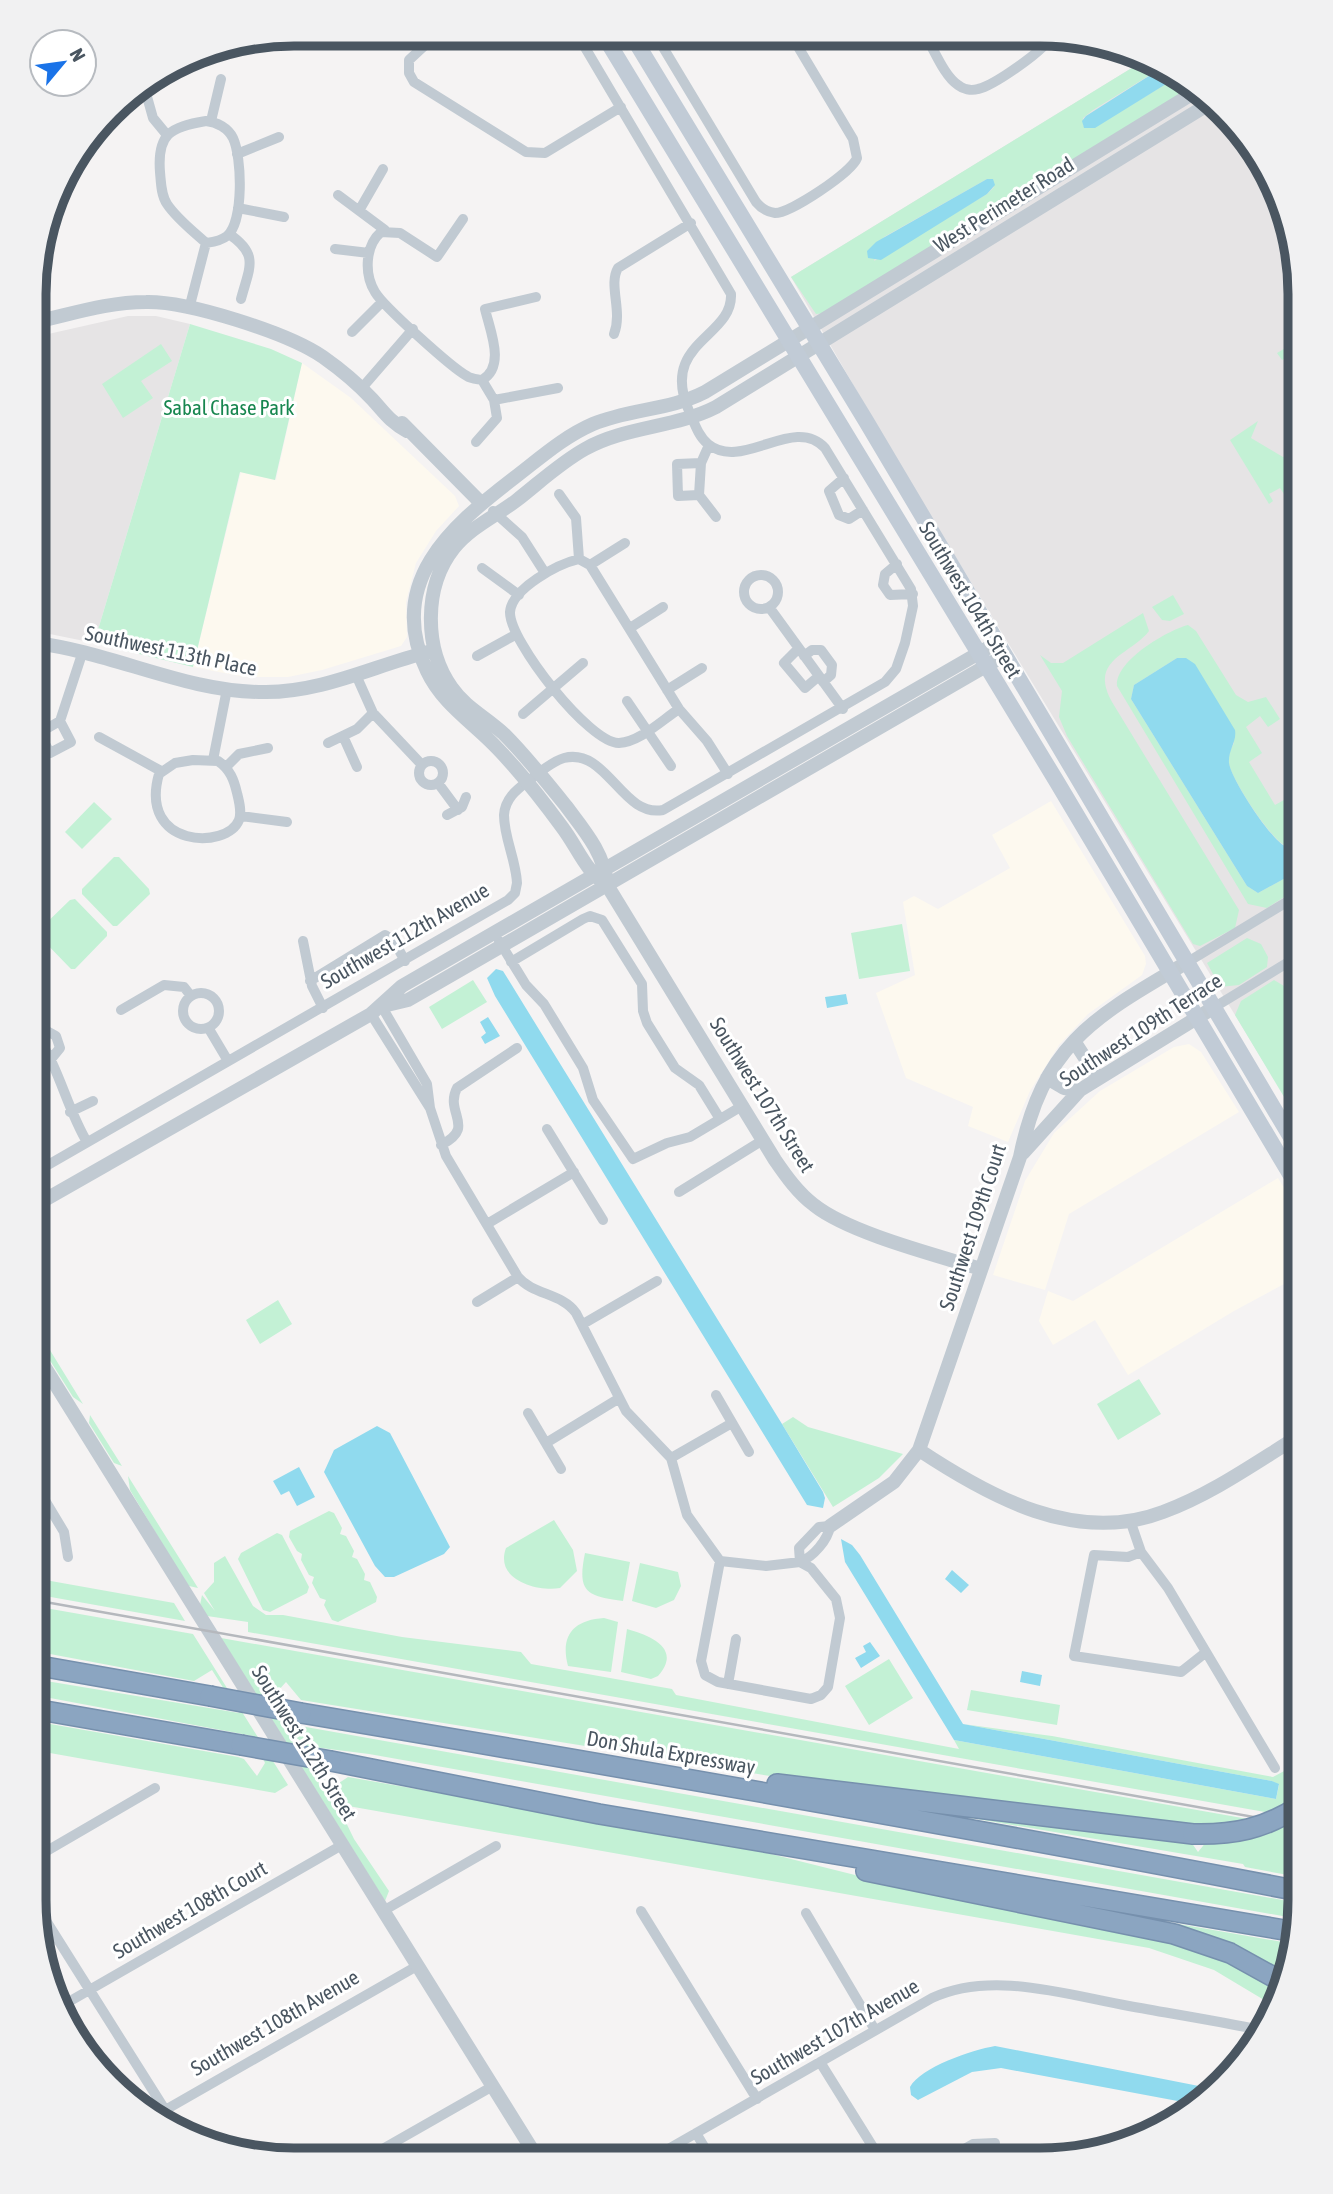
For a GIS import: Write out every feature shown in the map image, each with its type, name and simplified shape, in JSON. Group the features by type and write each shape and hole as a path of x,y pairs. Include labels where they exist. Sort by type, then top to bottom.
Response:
{"highway":[{"name":"Don Shula Expressway","path":"46,1667 710,1782 808,1803 1288,1889"},
{"path":"46,1711 757,1842 1285,1931"},
{"path":"710,1782 764,1783 1193,1834 1228,1833 1257,1828 1288,1812"},
{"path":"757,1842 791,1854 936,1888 1174,1934 1238,1956 1275,1977"}],"main road":[{"name":"Southwest 104th Street","path":"610,46 1069,802 1288,1171"},
{"name":"Southwest 104th Street","path":"638,46 1002,648 1288,1133"},
{"path":"1069,802 1086,792"}],"street":[{"path":"423,46 412,55 409,71 414,82 427,93 519,148 540,154 621,107"},
{"path":"584,46 727,284 732,299 726,313 685,361 685,402 692,418 709,445 731,451 796,438 812,439 825,448 913,594 905,643 894,672 879,687 843,709 769,607"},
{"path":"662,46 756,202 766,211 776,213 791,208 848,171 857,158 855,142 798,46"},
{"path":"932,46 954,83 967,89 982,89 1045,46"},
{"path":"211,121 221,79"},
{"path":"146,94 153,118 167,135"},
{"name":"West Perimeter Road","path":"809,330 1189,96"},
{"name":"West Perimeter Road","path":"818,345 1203,107"},
{"path":"211,121 227,131 237,154 238,208 229,234 206,243 172,211 163,196 158,152 167,135 189,124 211,121"},
{"path":"237,154 279,137"},
{"path":"360,209 383,169"},
{"path":"338,195 385,230 400,233 437,257 463,219"},
{"path":"238,208 284,217"},
{"path":"614,334 619,319 614,278 618,268 691,223"},
{"path":"385,230 376,237 369,253 370,282 382,302 452,366 469,378 482,380 491,374 495,359 485,309 536,297"},
{"path":"229,234 246,247 250,257 241,299"},
{"path":"189,309 206,243"},
{"path":"335,249 369,253"},
{"path":"46,320 130,303 149,302 189,309 295,342 324,358 374,401 390,408 407,430 481,503 522,537 545,573"},
{"path":"352,332 382,302"},
{"path":"361,389 413,329"},
{"path":"420,654 415,606 423,572 451,531 481,503 552,448 589,426 630,412 685,402 809,330"},
{"path":"435,651 431,610 442,570 454,548 495,513 563,463 601,441 692,418 716,407 818,345"},
{"path":"476,442 498,418 494,400 482,380"},
{"path":"494,400 558,387"},
{"path":"709,445 701,463 699,495 716,517"},
{"path":"699,495 678,496 677,464 701,463"},
{"path":"844,478 829,491 839,514 849,519 863,510"},
{"path":"559,494 576,518 579,559"},
{"path":"590,565 625,543"},
{"path":"579,559 590,565 679,709 707,741 728,774"},
{"path":"579,559 545,573 519,595 510,609 515,635 554,688 608,741 629,741 679,709"},
{"path":"897,564 885,574 883,585 890,595 913,594"},
{"path":"482,568 519,595"},
{"path":"630,628 663,607"},
{"path":"477,656 515,635"},
{"name":"Southwest 113th Place","path":"46,646 227,689 284,691 356,676 435,651"},
{"name":"Southwest 112th Avenue","path":"376,1010 402,986 591,875 863,737 1002,648"},
{"path":"821,650 832,665 831,675 821,679 805,688 783,663 801,653 821,650"},
{"name":"Southwest 107th Street","path":"435,651 440,667 457,695 502,732 540,773 580,826 606,867 607,885"},
{"path":"61,721 82,654"},
{"name":"Southwest 107th Street","path":"420,654 442,696 500,751 569,837 591,875 607,885 795,1188 829,1216 981,1269"},
{"name":"Southwest 112th Avenue","path":"46,1199 376,1010 408,1000 502,946 607,885 856,724 981,661"},
{"path":"523,714 583,663"},
{"path":"667,690 702,668"},
{"path":"356,676 373,713 422,765"},
{"path":"213,760 227,689"},
{"path":"627,701 671,766"},
{"name":"Southwest 112th Avenue","path":"46,1165 405,961 514,895 516,875 505,813 511,795 562,759 580,758 603,773 638,805 653,811 667,809 843,709"},
{"path":"328,743 357,729 373,713"},
{"path":"856,724 863,737"},
{"path":"343,736 357,767"},
{"path":"99,737 161,771"},
{"path":"226,766 239,754 268,748"},
{"path":"213,760 226,766 234,783 240,816 235,827 219,835 184,836 173,833 159,816 157,781 161,771 184,761 213,760"},
{"path":"433,762 440,765 443,777 431,786 424,783 419,772 422,765 433,762"},
{"path":"438,783 452,812 466,797"},
{"path":"240,816 288,822"},
{"name":"Southwest 109th Terrace","path":"1186,963 1288,901"},
{"path":"511,962 583,919 590,916 602,920 642,984 642,1007 647,1023 675,1068 699,1084 720,1119"},
{"path":"494,932 526,985 544,1004 577,1058 593,1100 631,1158 639,1159 667,1143 683,1141 742,1106"},
{"path":"310,981 385,935 392,937 405,961"},
{"path":"303,941 310,981 323,1008"},
{"name":"Southwest 109th Terrace","path":"1020,1157 1080,1090 1288,962"},
{"name":"Southwest 109th Court","path":"800,1562 799,1548 820,1527 830,1526 894,1482 919,1450 1020,1157 1028,1121 1047,1078 1074,1041 1107,1010 1186,963"},
{"path":"121,1010 169,984 184,987 191,996"},
{"path":"205,994 217,1006 217,1018 209,1029 195,1027 187,1018 183,1005 191,996 205,994"},
{"path":"376,1010 427,1084 430,1108 441,1145 518,1277 530,1286 566,1302 583,1324 618,1399 634,1423 671,1458 687,1514 720,1561 701,1664 712,1680 728,1684 811,1699 827,1689 839,1629 840,1608 811,1568 800,1562 766,1566 720,1561"},
{"path":"209,1029 228,1061"},
{"path":"46,1031 56,1036 60,1048 46,1055"},
{"path":"1074,1041 1098,1078"},
{"path":"441,1145 458,1132 453,1099 457,1088 517,1048"},
{"path":"49,1055 70,1112 87,1143"},
{"path":"1047,1078 1064,1088 1080,1090"},
{"path":"70,1112 93,1101"},
{"path":"548,1129 603,1220"},
{"path":"679,1192 763,1140"},
{"path":"487,1224 574,1172"},
{"path":"477,1302 518,1277"},
{"path":"583,1324 657,1281"},
{"name":"Southwest 112th Street","path":"46,1369 531,2148"},
{"path":"716,1395 749,1452"},
{"path":"546,1443 618,1399"},
{"path":"528,1413 561,1469"},
{"path":"671,1458 732,1423"},
{"path":"919,1450 1001,1497 1041,1514 1088,1523 1130,1520 1161,1513 1193,1499 1288,1443"},
{"path":"46,1510 64,1532 68,1557"},
{"path":"1130,1520 1141,1552 1168,1588 1275,1768"},
{"path":"1141,1552 1128,1556 1094,1555 1074,1656 1181,1672 1205,1653"},
{"path":"728,1684 736,1639"},
{"path":"46,1851 155,1788"},
{"name":"Southwest 108th Court","path":"67,2002 342,1845"},
{"path":"383,1911 495,1846"},
{"path":"641,1911 757,2099"},
{"path":"806,1913 875,2030"},
{"path":"47,1921 167,2113"},
{"name":"Southwest 108th Avenue","path":"165,2110 417,1966"},
{"name":"Southwest 107th Avenue","path":"670,2148 937,1996 1003,1985 1252,2028"},
{"path":"820,2062 874,2148"},
{"path":"384,2148 493,2086"},
{"path":"696,2133 705,2148"},
{"path":"966,2148 973,2144 995,2143"}],"shaded area":[{"path":"1136,65 1177,87 1203,107 1226,130 1246,156 1269,199 1279,230 1288,294 1288,1102 899,464 791,277"},
{"path":"128,316 156,316 190,324 94,643 46,633 46,335"},
{"path":"302,363 351,398 455,496 459,506 436,531 416,563 406,602 407,637 401,646 322,670 288,677 245,677 193,667 241,472 276,480"},
{"path":"1051,801 1145,956 1146,964 1142,975 1088,1014 1059,1045 1030,1091 1008,1142 968,1126 973,1107 906,1078 876,993 915,975 903,902 914,896 938,909 1010,868 992,835"},
{"path":"1189,1044 1201,1052 1239,1112 1069,1214 1045,1290 993,1275 1025,1181 1054,1133 1100,1091 1174,1047"},
{"path":"1278,1178 1288,1195 1288,1282 1128,1375 1095,1320 1053,1345 1039,1321 1048,1291 1073,1301"}],"green space":[{"path":"1136,65 1153,73 1093,110 1083,118 1083,126 1105,121 1169,82 1184,93 825,313 816,314 791,277","holes":["987,179 994,187 987,194 874,261 884,237"]},
{"name":"Sabal Chase Park","path":"190,324 271,349 302,363 275,480 240,472 193,667 94,643"},
{"path":"161,344 172,361 141,381 153,398 123,418 102,384"},
{"path":"1288,346 1288,356 1282,360 1277,353"},
{"path":"1258,421 1251,438 1283,457 1288,454 1288,492 1284,494 1280,488 1269,494 1273,501 1269,504 1230,440"},
{"path":"1173,595 1184,614 1170,621 1162,620 1152,607"},
{"path":"1143,613 1149,631 1108,667 1105,676 1106,688 1239,910 1235,928 1200,946 1193,944 1067,736 1059,717 1062,691 1040,655 1051,663 1063,663"},
{"path":"1188,625 1196,631 1236,695 1248,702 1266,697 1280,719 1268,727 1260,716 1246,727 1262,753 1249,762 1275,805 1288,798 1286,846 1271,833 1237,783 1229,764 1234,743 1177,658 1134,685 1131,699 1247,886 1258,893 1288,877 1288,895 1267,908 1248,904 1117,686 1119,676 1133,657 1155,640"},
{"path":"94,802 112,819 82,849 65,832"},
{"path":"114,857 119,857 149,889 150,894 117,926 113,926 82,894 82,889"},
{"path":"75,899 107,932 107,936 75,969 71,969 46,943 46,923 70,900"},
{"path":"902,924 910,971 859,979 851,933"},
{"path":"1247,938 1261,944 1268,957 1267,967 1239,985 1220,987 1207,963"},
{"path":"473,980 487,1002 442,1029 429,1007"},
{"path":"1274,980 1288,988 1288,1104 1235,1015 1241,1001"},
{"path":"278,1300 292,1324 260,1344 246,1320"},
{"path":"46,1344 83,1404 73,1397 46,1354"},
{"path":"1139,1379 1161,1414 1118,1440 1097,1404"},
{"path":"90,1415 122,1466 114,1463 89,1423"},
{"path":"793,1417 808,1427 903,1454 879,1478 833,1507 782,1424"},
{"path":"128,1476 198,1588 189,1586 181,1575 130,1490"},
{"path":"329,1511 334,1513 342,1528 340,1534 346,1536 354,1551 352,1557 357,1559 365,1574 364,1580 370,1582 377,1597 376,1602 338,1622 332,1620 324,1605 326,1600 320,1598 312,1583 314,1577 309,1575 301,1560 302,1554 297,1551 289,1537 290,1531"},
{"path":"554,1520 573,1550 577,1571 560,1588 541,1588 520,1582 506,1568 506,1548"},
{"path":"277,1533 282,1535 309,1587 307,1593 270,1612 263,1610 238,1559 241,1553"},
{"path":"585,1553 630,1562 623,1601 600,1597 587,1590 582,1576"},
{"path":"225,1556 253,1606 266,1615 283,1615 402,1637 521,1652 531,1664 672,1689 676,1695 959,1749 954,1740 1276,1799 1279,1785 1272,1781 963,1724 1052,1736 1273,1777 1288,1768 1288,1816 248,1632 248,1622 207,1616 200,1605 202,1595 215,1611 204,1593 214,1582 214,1563"},
{"path":"640,1563 678,1572 681,1586 674,1600 656,1608 632,1601"},
{"path":"46,1580 174,1603 185,1621 46,1596"},
{"path":"46,1608 193,1634 288,1785 275,1793 46,1752 46,1723 238,1757 244,1759 257,1776 265,1763 253,1736 46,1697 46,1681 239,1713 212,1670 194,1681 46,1653"},
{"path":"604,1618 618,1622 611,1672 568,1666 566,1646 571,1632 584,1622"},
{"path":"627,1629 653,1639 665,1650 665,1666 658,1676 651,1679 621,1672"},
{"path":"221,1638 1288,1826 1288,1875 1245,1867 1243,1864 906,1807 1189,1839 1198,1852 1207,1841 789,1779 301,1700 286,1682 277,1692 289,1724 1288,1901 1287,1917 369,1754 305,1746 330,1789 348,1777 735,1845 875,1880 1194,1945 1273,1984 1266,2001 1214,1970 1149,1948 337,1804 354,1839 389,1891 385,1901"},
{"path":"889,1659 913,1698 869,1725 845,1686"},
{"path":"971,1690 1060,1705 1057,1725 967,1710"},
{"path":"1104,1911 1284,1942 1275,1976"}],"water":[{"path":"1153,73 1169,82 1095,128 1084,128 1082,121"},
{"path":"987,179 993,179 995,185 987,194 881,260 868,258 867,251 876,242"},
{"path":"1177,658 1186,658 1195,664 1235,730 1229,763 1231,771 1252,808 1271,833 1285,846 1288,845 1288,877 1258,893 1247,886 1131,699 1134,685"},
{"path":"496,969 503,971 782,1424 823,1492 823,1508 807,1505 495,996 487,978"},
{"path":"846,994 848,1004 827,1008 825,997"},
{"path":"488,1017 500,1036 485,1044 481,1037 486,1033 480,1022"},
{"path":"377,1426 390,1433 450,1547 444,1554 394,1577 385,1577 375,1566 324,1472 334,1450"},
{"path":"299,1467 315,1497 297,1506 289,1491 281,1495 273,1481"},
{"path":"841,1539 852,1545 860,1555 963,1724 1272,1781 1279,1784 1276,1799 954,1740 845,1562"},
{"path":"952,1570 969,1585 961,1593 945,1579"},
{"path":"870,1642 880,1656 861,1668 855,1658 866,1652 863,1646"},
{"path":"1022,1671 1042,1675 1040,1686 1020,1682"},
{"path":"995,2046 1203,2087 1183,2102 1001,2068 972,2072 918,2100 911,2095 910,2087 925,2073 974,2051"}],"railway":[{"path":"46,1602 1288,1823"}]}
